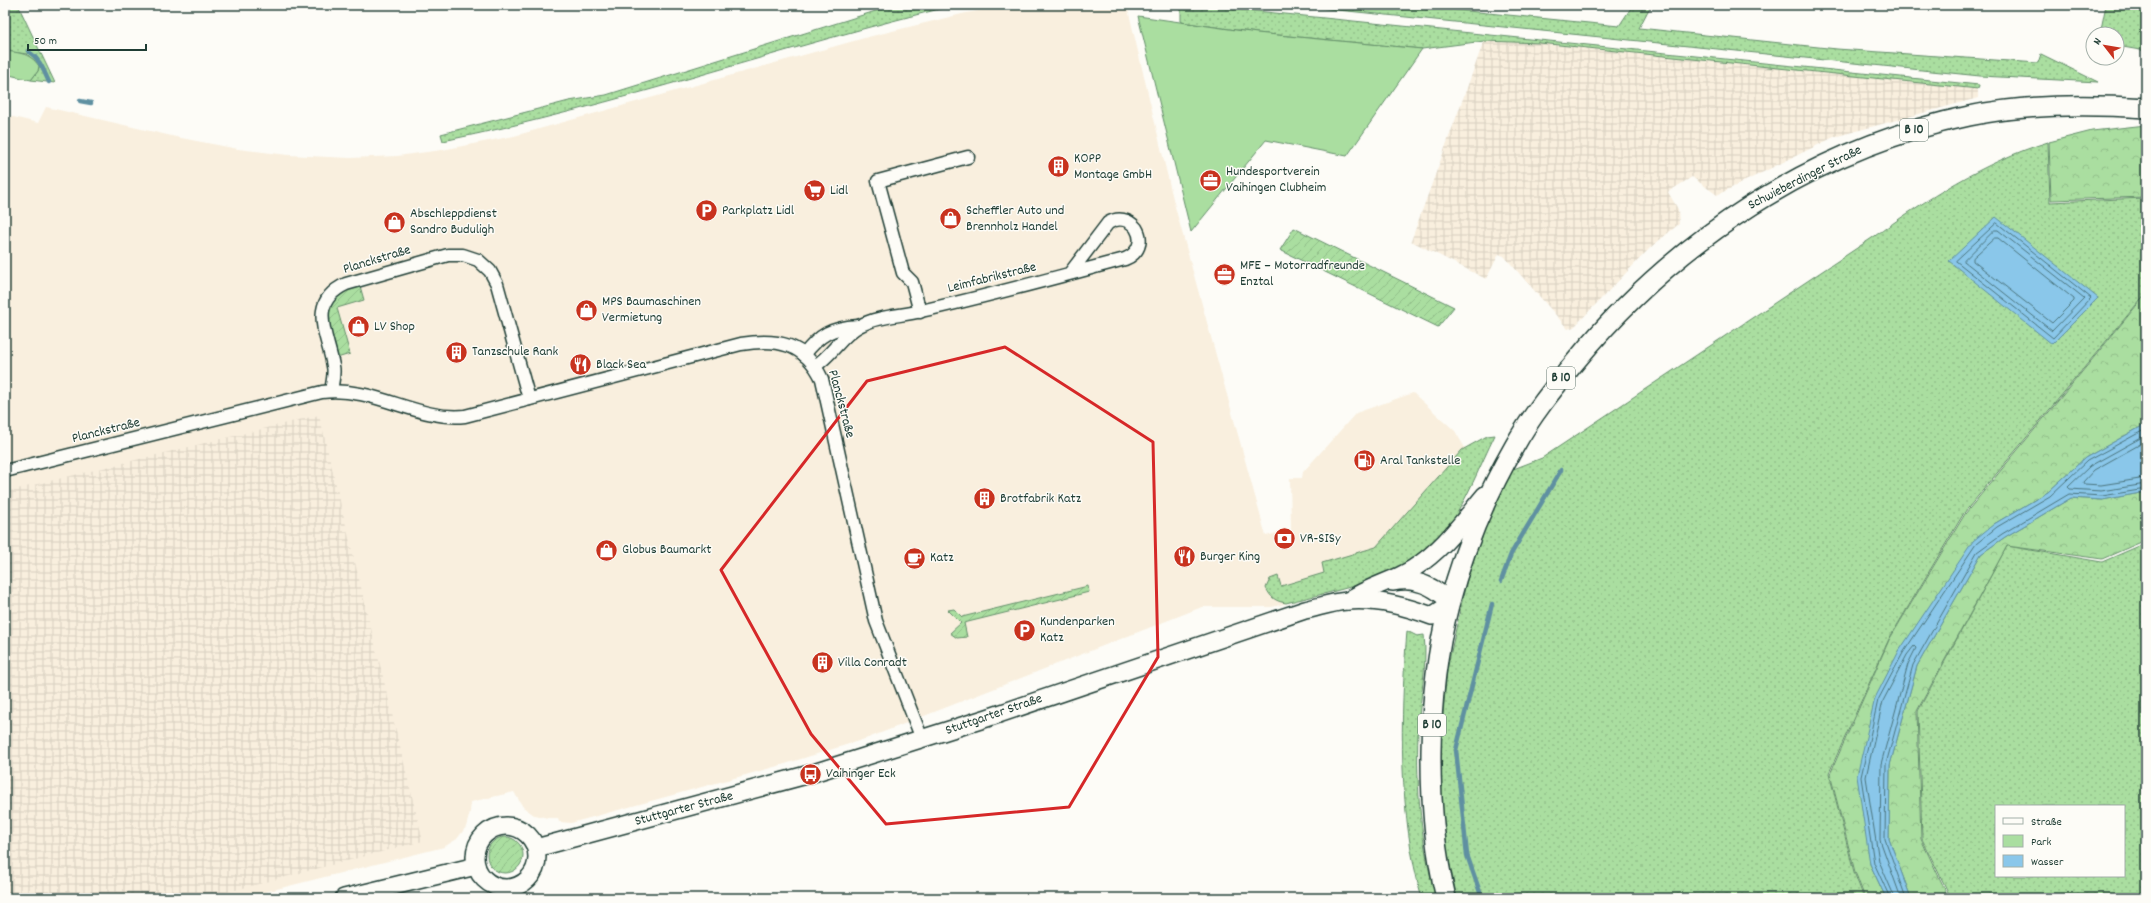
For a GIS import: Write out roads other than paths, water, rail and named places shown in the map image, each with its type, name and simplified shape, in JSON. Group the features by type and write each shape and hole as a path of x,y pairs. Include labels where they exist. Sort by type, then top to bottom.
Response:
{"main road":[{"name":"Schwieberdinger Straße","path":"1494,484 1528,424 1548,396 1583,352 1621,310 1700,240 1767,195 1852,153 1900,135 1951,120 2030,106 2102,106 2146,108"},
{"name":"B 10","path":"1446,898 1435,826 1431,766 1436,686 1449,604 1462,563 1494,484"}],"street":[{"path":"920,312 912,282 903,273 878,181 968,157"},
{"name":"Leimfabrikstraße","path":"815,366 824,360 846,335 859,326 871,321 920,312 1070,273 1132,256 1140,243 1136,228 1123,219 1115,219 1108,223 1070,273"},
{"name":"Planckstraße","path":"331,391 334,368 322,323 322,311 331,294 346,284 456,254 478,260 494,277 529,399"},
{"name":"Leimfabrikstraße","path":"804,355 816,340 823,335 840,328 859,326"},
{"name":"Planckstraße","path":"5,471 311,394 331,391 366,394 440,416 455,417 750,343 779,342 804,355 815,366 822,379 876,620 922,739"},
{"path":"1348,601 1361,591 1413,569 1440,549 1494,484"},
{"path":"1380,584 1402,580 1414,580 1436,590 1449,604"},
{"name":"Stuttgarter Straße","path":"536,848 789,780 922,739 1305,610 1348,601 1400,605 1432,616 1449,604"},
{"path":"510,826 519,828 526,833 536,848 536,861 532,874 526,880 514,886 501,888 493,885 479,874 476,866 474,857 479,840 493,828 510,826"},
{"path":"344,898 476,866"}],"water":[{"path":"1996,217 2098,298 2052,344 1949,261"},
{"path":"2146,424 2146,492 2102,500 2071,498 2005,537 1981,554 1917,666 1890,765 1889,839 1911,898 1886,898 1870,864 1857,776 1875,698 1899,651 1973,541 1994,524 2048,492 2085,458"}],"waterway":[{"path":"28,51 38,61 49,82"},
{"path":"80,101 91,103"},
{"path":"1501,581 1511,554 1561,470"},
{"path":"1482,898 1467,855 1456,750 1492,604"}],"place":[{"name":"KOPP Montage GmbH","path":"1059,167"},
{"name":"Hundesportverein Vaihingen Clubheim","path":"1210,180"},
{"name":"Lidl","path":"815,191"},
{"name":"Parkplatz Lidl","path":"707,211"},
{"name":"Scheffler Auto und Brennholz Handel","path":"951,219"},
{"name":"Abschleppdienst Sandro Buduligh","path":"394,222"},
{"name":"MFE – Motorradfreunde Enztal","path":"1225,274"},
{"name":"MPS Baumaschinen Vermietung","path":"587,310"},
{"name":"LV Shop","path":"358,327"},
{"name":"Tanzschule Rank","path":"457,352"},
{"name":"Black Sea","path":"581,365"},
{"name":"Aral Tankstelle","path":"1365,461"},
{"name":"Brotfabrik Katz","path":"984,499"},
{"name":"VR-SISy","path":"1284,539"},
{"name":"Globus Baumarkt","path":"606,550"},
{"name":"Burger King","path":"1184,557"},
{"name":"Katz","path":"914,558"},
{"name":"Kundenparken Katz","path":"1025,630"},
{"name":"Villa Conradt","path":"822,663"},
{"name":"Vaihinger Eck","path":"810,774"}]}
